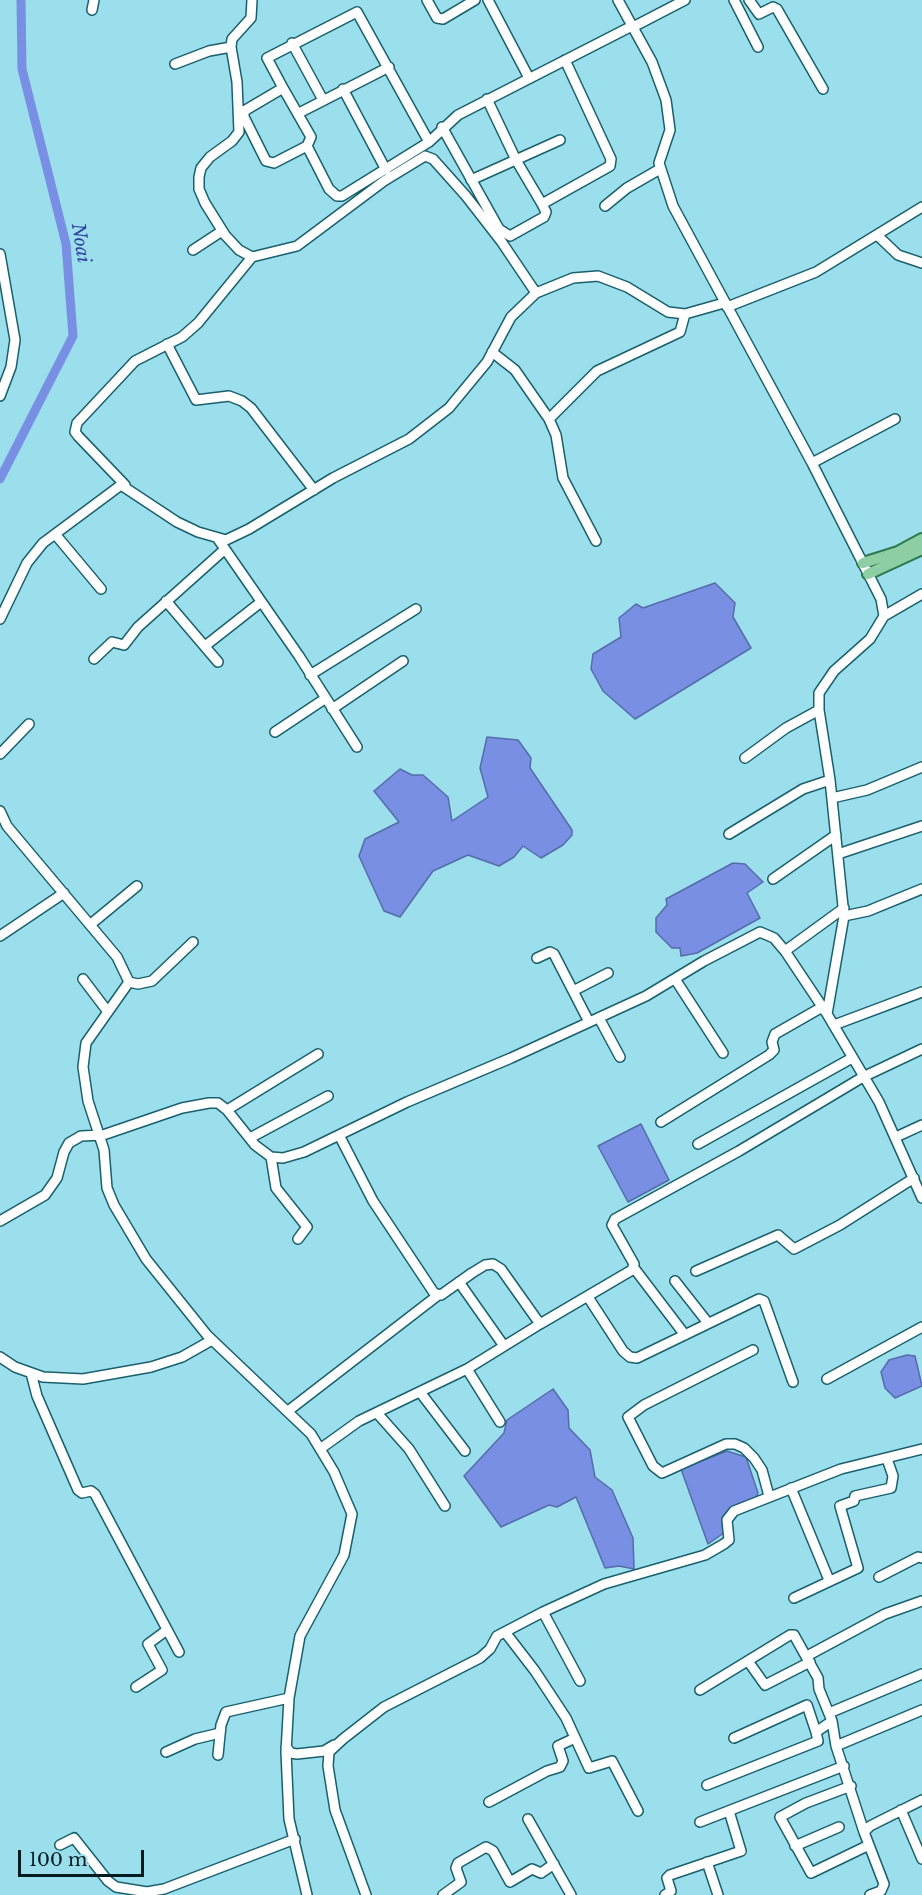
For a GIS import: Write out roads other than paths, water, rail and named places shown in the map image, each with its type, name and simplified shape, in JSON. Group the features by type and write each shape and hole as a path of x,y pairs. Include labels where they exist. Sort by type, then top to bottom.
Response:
{"main road":[{"path":"863,563 898,552 922,539"},
{"path":"868,574 922,549"}],"street":[{"path":"252,0 252,18 232,39 231,47 237,82 239,132 201,168 199,189 222,231 239,250 252,257"},
{"path":"427,0 437,18 443,19 475,0"},
{"path":"488,0 530,78"},
{"path":"618,0 652,62 670,118 670,130 661,154 660,169 673,206 812,463 881,599 884,616"},
{"path":"307,146 329,189 337,196 350,192 429,142 442,127 488,99 685,0"},
{"path":"758,47 736,2 748,0 759,14 773,7 777,9 823,89"},
{"path":"283,88 246,109 244,117 270,163 307,146 311,137 267,58 292,43 357,12 429,142"},
{"path":"292,43 323,100"},
{"path":"175,64 209,51 231,47"},
{"path":"542,204 610,166 610,159 565,60"},
{"path":"299,114 389,67"},
{"path":"343,89 386,170"},
{"path":"442,127 499,229 506,236 544,217 546,212 516,160 488,99"},
{"path":"471,180 560,140"},
{"path":"536,293 501,241 466,196 433,159 425,156 384,181 297,246 252,257 198,323 167,344 135,361 75,428 78,436 125,485 177,522 218,539 235,537 409,439 434,422 480,372 510,317 536,293 573,278 598,276 627,287 658,308 685,314 726,305 816,272 922,207"},
{"path":"605,206 627,188 660,169"},
{"path":"193,250 222,231"},
{"path":"878,236 898,255 922,263"},
{"path":"0,254 15,340 11,367 0,396"},
{"path":"549,419 586,379 597,371 680,332 685,314"},
{"path":"167,344 196,400 229,396 246,404 315,490"},
{"path":"492,352 515,370 549,419 556,435 563,478 596,541"},
{"path":"812,463 895,419"},
{"path":"0,619 27,563 43,543 121,485 125,485"},
{"path":"55,534 101,589"},
{"path":"218,539 357,747"},
{"path":"94,659 112,642 124,645 138,627 224,550"},
{"path":"826,1010 844,912 830,780 819,710 819,693 823,684 870,639 884,616 922,594"},
{"path":"166,601 218,662"},
{"path":"205,645 261,602"},
{"path":"310,675 416,609"},
{"path":"332,709 403,662"},
{"path":"275,732 326,698"},
{"path":"745,758 786,728 819,710"},
{"path":"0,754 29,724"},
{"path":"832,798 867,790 922,767"},
{"path":"729,834 803,789 830,780"},
{"path":"0,811 7,826 117,957 129,982"},
{"path":"838,855 922,826"},
{"path":"772,879 836,835"},
{"path":"91,924 137,886"},
{"path":"785,951 844,912 878,907 922,889"},
{"path":"0,936 63,893"},
{"path":"0,1221 45,1195 57,1178 69,1143 81,1136 98,1134 208,1102 218,1103 227,1110 250,1138 271,1157 283,1158 304,1152 407,1102 599,1018 760,932 774,938 826,1010 896,1137 921,1191"},
{"path":"129,982 138,984 152,981 193,942"},
{"path":"537,958 550,952 554,954 589,1022"},
{"path":"573,991 608,974"},
{"path":"83,979 108,1012"},
{"path":"675,979 723,1053"},
{"path":"129,982 86,1043 83,1067 88,1101 104,1150 107,1188 114,1205 146,1259 212,1340 311,1434 352,1514 344,1556 300,1636 289,1698 286,1747 290,1819 308,1895"},
{"path":"834,1025 922,992"},
{"path":"661,1122 769,1055 774,1050 772,1042 775,1034 826,1010"},
{"path":"599,1018 620,1057"},
{"path":"685,1335 634,1268 613,1228 615,1219 739,1151 864,1077 922,1049"},
{"path":"227,1110 318,1054"},
{"path":"698,1144 852,1058"},
{"path":"250,1138 328,1096"},
{"path":"896,1137 922,1125"},
{"path":"339,1135 373,1201 437,1296"},
{"path":"271,1157 276,1188 307,1227 298,1239"},
{"path":"696,1271 778,1235 794,1249 840,1225 914,1178"},
{"path":"288,1411 437,1296 486,1265 493,1264 501,1269 540,1324"},
{"path":"320,1449 350,1427 467,1369 634,1268"},
{"path":"675,1281 708,1323"},
{"path":"459,1282 504,1346"},
{"path":"588,1297 630,1357 644,1355 755,1299 764,1301 793,1382"},
{"path":"827,1379 922,1327"},
{"path":"0,1357 43,1377 83,1379 151,1367 182,1357 212,1340"},
{"path":"753,1350 654,1400 628,1417 653,1466 662,1473 726,1444 735,1444 744,1448 762,1470 769,1497"},
{"path":"467,1369 500,1422"},
{"path":"31,1373 41,1405 78,1491 82,1493 91,1491 94,1494 179,1652"},
{"path":"420,1392 465,1451"},
{"path":"377,1413 409,1449 445,1506"},
{"path":"286,1747 291,1753 297,1754 324,1751 384,1707 480,1658 497,1636 543,1611 604,1584 705,1555 729,1540 726,1520 734,1511 841,1469 922,1449"},
{"path":"794,1598 858,1568 840,1506 854,1501 855,1496 891,1488 893,1476 887,1459"},
{"path":"791,1488 829,1580"},
{"path":"879,1577 918,1557 922,1558"},
{"path":"748,1661 765,1684 885,1614 922,1601"},
{"path":"543,1611 580,1681"},
{"path":"136,1687 162,1671 148,1642 167,1630"},
{"path":"505,1632 535,1671 566,1718 589,1768 612,1761 638,1811"},
{"path":"700,1690 790,1635 794,1635 818,1678 819,1689 831,1717 836,1746 851,1786 864,1832 884,1884 880,1890 870,1895"},
{"path":"816,1732 831,1717 922,1674"},
{"path":"218,1755 223,1715 232,1709 289,1698"},
{"path":"707,1785 818,1741 807,1706 734,1738"},
{"path":"836,1746 922,1710"},
{"path":"166,1752 195,1739 220,1733"},
{"path":"489,1802 547,1771 560,1767 563,1761 558,1746 575,1738"},
{"path":"336,1744 329,1752 328,1766 335,1810 366,1895"},
{"path":"700,1822 844,1766"},
{"path":"851,1786 782,1814 780,1817 811,1873 869,1845"},
{"path":"864,1832 922,1800"},
{"path":"901,1810 922,1859"},
{"path":"665,1895 671,1891 668,1876 741,1851 729,1811"},
{"path":"528,1819 571,1895"},
{"path":"795,1846 839,1827"},
{"path":"60,1845 74,1838 99,1873 116,1887 147,1892 164,1889 295,1839"},
{"path":"443,1895 461,1882 456,1868 458,1863 486,1847 493,1851 510,1882 532,1869 541,1873 554,1864"},
{"path":"707,1862 718,1895"},
{"path":"108,1895 116,1887"}],"water":[{"path":"715,583 735,603 733,617 751,648 635,719 603,691 591,669 593,654 621,637 619,618 636,604 643,608"},
{"path":"487,737 518,740 531,758 530,768 572,830 572,835 563,845 541,858 523,846 514,857 499,866 468,855 433,871 400,917 384,911 359,856 365,839 399,822 374,791 400,769 412,775 423,775 448,797 452,821 488,797 480,768"},
{"path":"733,863 745,864 763,882 747,893 760,918 697,953 681,956 680,948 672,948 656,932 656,918 667,905 666,899"},
{"path":"641,1124 669,1180 628,1202 598,1146"},
{"path":"907,1355 915,1356 922,1386 895,1398 885,1388 881,1372 889,1360"},
{"path":"553,1389 568,1410 569,1428 590,1450 595,1477 612,1490 633,1538 634,1569 619,1566 605,1568 576,1497 557,1507 549,1505 501,1527 464,1476 504,1433 507,1420"},
{"path":"727,1451 746,1457 758,1493 753,1505 728,1518 728,1530 708,1544 681,1469"}],"waterway":[{"name":"Noai","path":"0,479 73,336 66,244 22,69 21,0"}]}
